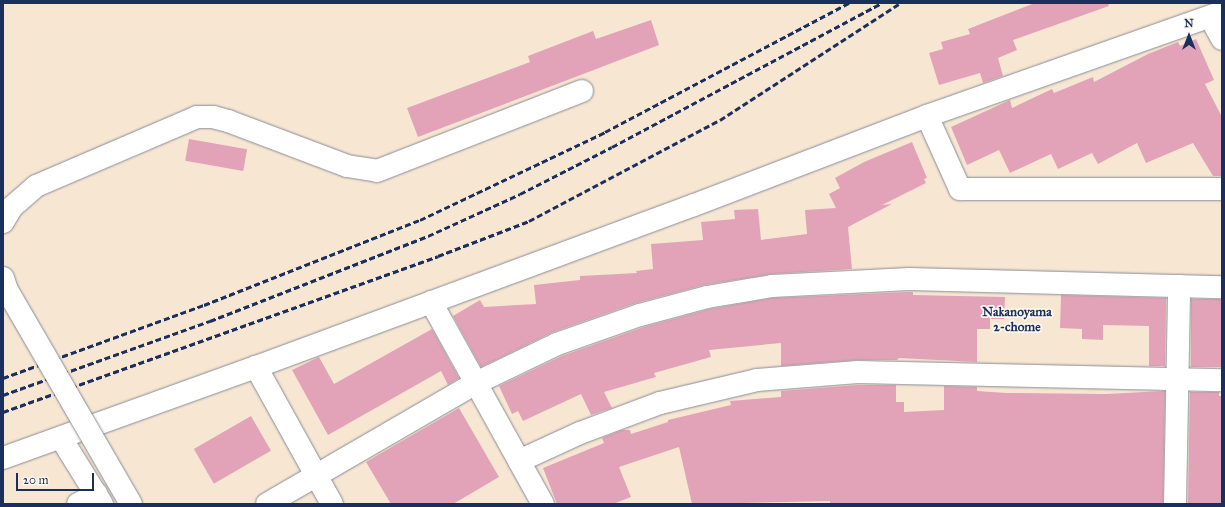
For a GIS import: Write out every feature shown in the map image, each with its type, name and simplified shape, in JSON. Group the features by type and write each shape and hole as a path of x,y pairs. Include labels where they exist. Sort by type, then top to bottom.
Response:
{"street":[{"path":"3,458 256,367 927,116 1216,15 1222,40"},
{"path":"3,222 12,207 36,186 197,117 228,121 347,166 377,171 397,165 582,91"},
{"path":"927,116 960,189 1222,189"},
{"path":"3,278 7,290 131,504"},
{"path":"267,504 476,382 556,344 640,314 707,297 772,286 909,279 1222,287"},
{"path":"1175,504 1176,378 1179,286"},
{"path":"431,302 543,504"},
{"path":"256,367 315,476 332,504"},
{"path":"519,461 580,433 660,403 757,380 858,372 1222,380"},
{"path":"61,438 100,499 78,504"}],"building":[{"path":"1035,3 1108,3 1109,6 1013,40 1017,50 998,58 1003,76 983,83 980,73 939,85 929,53 943,49 941,42 970,34 968,29"},
{"path":"651,20 659,45 418,137 407,108 530,62 528,56 593,31 596,39"},
{"path":"1196,39 1214,80 1205,84 1222,117 1222,176 1213,176 1193,143 1146,163 1137,143 1098,164 1092,153 1058,169 1051,154 1010,173 999,150 967,165 951,127 1010,100 1012,108 1052,89 1054,93 1093,77 1094,82 1148,54 1178,42 1180,46"},
{"path":"189,139 247,149 243,171 185,161"},
{"path":"912,142 927,178 924,179 926,183 882,205 892,204 848,227 852,269 771,274 704,285 636,303 553,332 481,367 453,316 480,300 484,307 536,304 534,285 580,280 580,276 637,273 636,271 653,269 651,244 703,240 701,222 735,219 734,210 758,209 761,240 807,234 805,210 836,208 829,194 840,188 835,178 864,162"},
{"path":"913,292 913,295 1005,297 1004,319 990,319 990,329 977,329 977,362 899,358 897,360 857,360 781,366 781,343 709,350 711,357 654,373 656,377 604,392 612,408 591,415 581,394 523,421 518,411 512,414 499,386 562,356 644,327 710,309 773,298"},
{"path":"1061,295 1166,298 1165,366 1149,366 1149,326 1103,325 1103,340 1082,339 1082,329 1060,328"},
{"path":"1191,299 1222,299 1222,367 1191,367"},
{"path":"432,329 459,378 448,385 441,371 328,435 292,370 319,357 334,384"},
{"path":"858,385 896,385 896,402 904,402 904,412 944,410 944,386 977,387 977,391 1006,393 1106,394 1165,391 1163,504 830,504 830,501 692,504 679,447 619,467 631,497 613,504 557,504 543,468 604,443 602,438 622,430 630,430 631,434 668,422 668,420 731,405 730,401 781,397 781,391"},
{"path":"1190,392 1219,392 1219,396 1222,396 1222,504 1188,504"},
{"path":"459,408 499,477 453,504 391,504 366,462"},
{"path":"251,416 271,451 214,484 194,449"}],"railway":[{"path":"3,378 204,305 420,220 605,132 849,3"},
{"path":"3,395 210,321 428,236 520,194 612,147 882,3"},
{"path":"3,412 438,256 529,221 720,120 900,3"}],"district":[{"name":"Nakanoyama 2-chome","path":"1017,320"}]}
